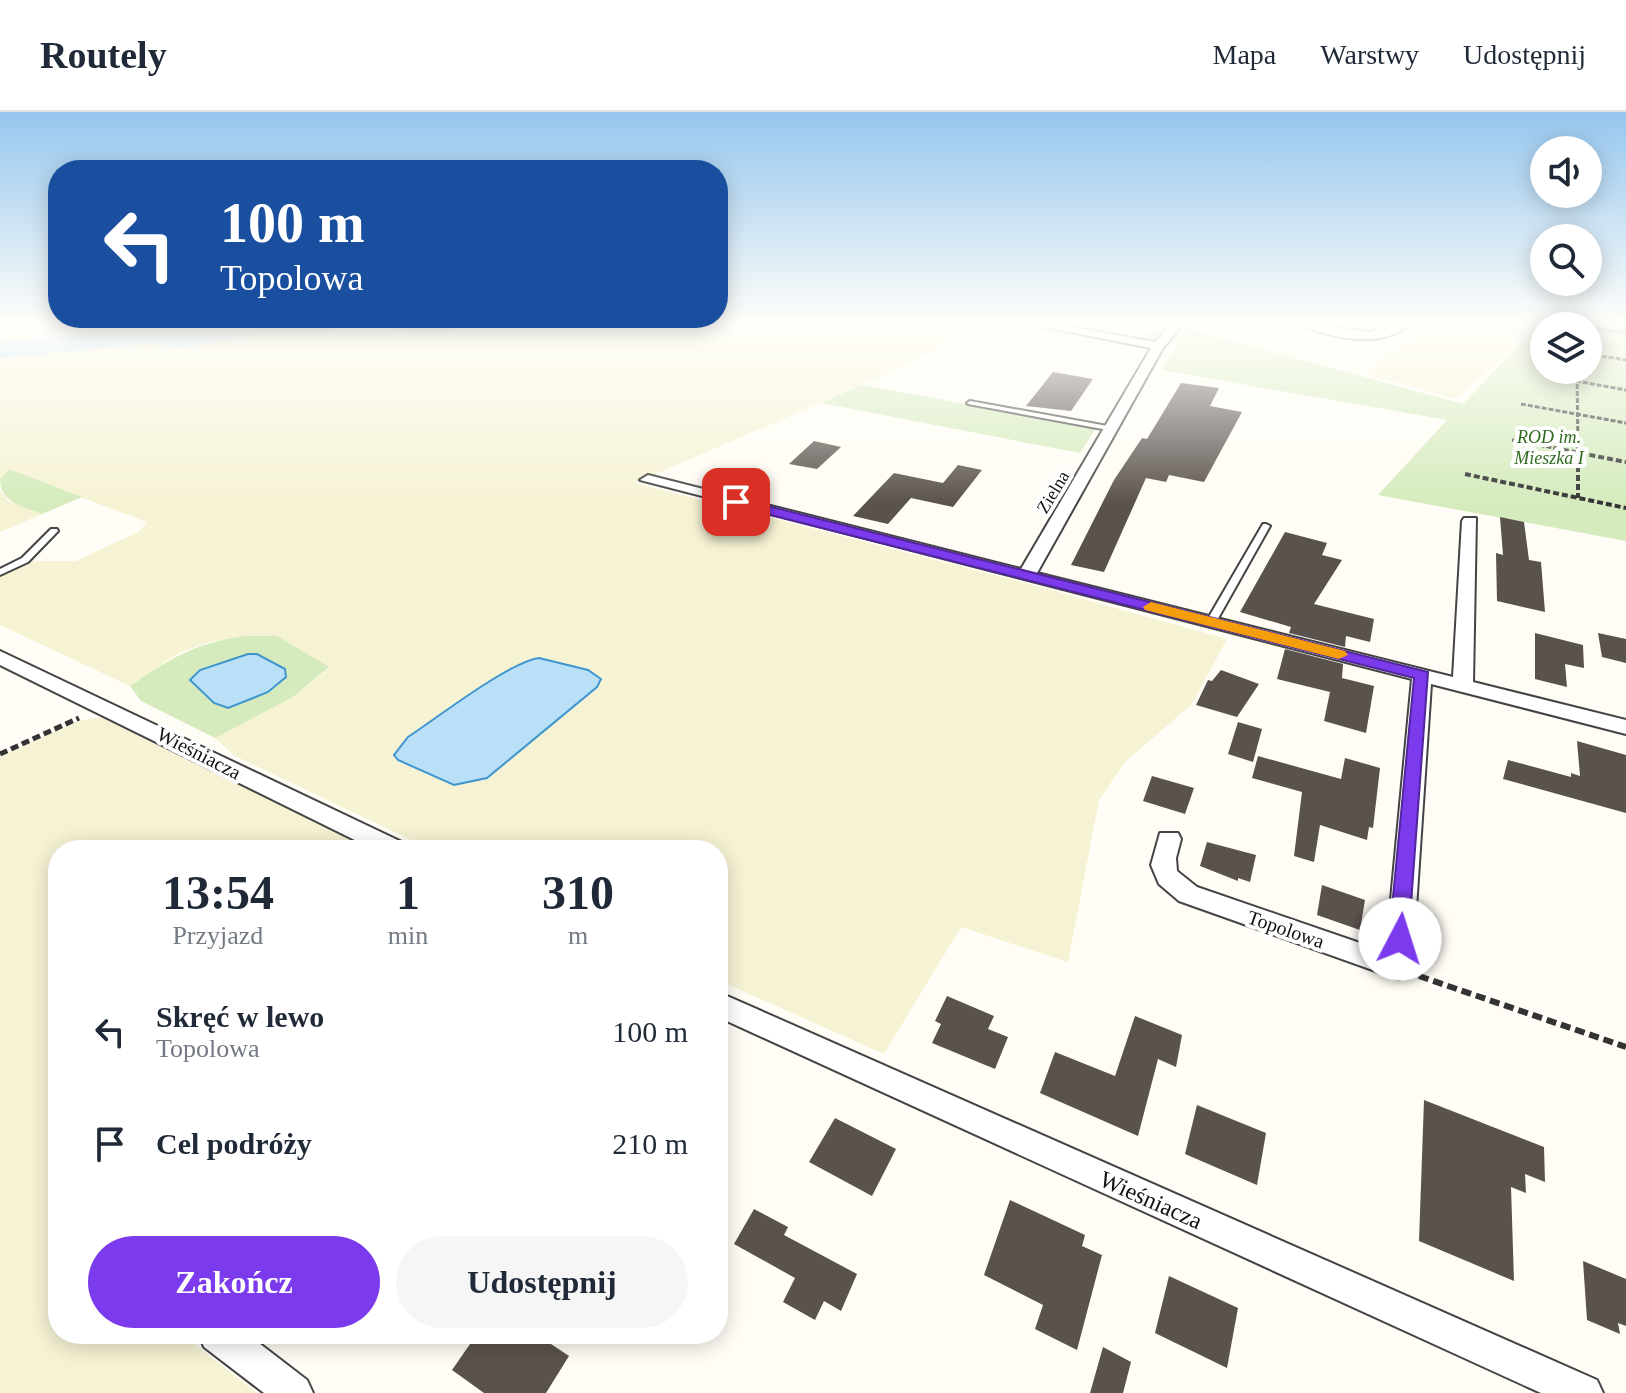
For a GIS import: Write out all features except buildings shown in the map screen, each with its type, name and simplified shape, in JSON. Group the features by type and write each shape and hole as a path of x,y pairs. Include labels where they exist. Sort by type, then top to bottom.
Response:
{"street":[{"name":"Zielna","path":"1026,576 1138,383"},
{"path":"648,480 1626,727"},
{"path":"1463,686 1470,521"},
{"name":"Wieśniacza","path":"0,657 377,840"},
{"path":"1398,968 1422,675"},
{"name":"Topolowa","path":"1169,839 1161,860 1164,871 1170,882 1188,894 1398,968"},
{"name":"Wieśniacza","path":"728,1008 1584,1393"},
{"path":"230,1344 294,1393"}],"lane":[{"path":"970,403 1113,429"},
{"path":"1211,622 1266,526"},
{"path":"0,572 25,560 54,531"}],"path":[{"path":"1576,384 1578,498"},
{"path":"1593,384 1626,390"},
{"path":"1521,404 1626,423"},
{"path":"1512,440 1626,462"},
{"path":"1465,474 1626,508"},
{"path":"0,754 106,706"},
{"path":"1398,968 1626,1047"}],"shaded area":[{"path":"0,383 867,383 635,483 1029,584 1227,639 1192,704 1125,762 1099,800 1068,962 961,927 884,1054 728,984 728,840 411,840 235,756 215,738 293,697 329,668 277,636 212,641 179,653 130,686 0,625 0,575 30,561 76,561 140,531 147,522 9,470 0,479"},
{"path":"1397,383 1475,383 1457,399"},
{"path":"0,491 7,500 42,514 0,532"},
{"path":"106,716 353,840 48,840 48,1344 194,1344 257,1393 0,1393 0,757 78,721"}],"green space":[{"name":"ROD im. Mieszka I","path":"1234,383 1386,383 1463,404 1483,383 1626,383 1626,541 1378,495 1447,420"},
{"path":"862,385 1096,428 1080,453 821,403"},
{"path":"9,469 82,497 42,514 27,509 8,499 1,487 0,479"},
{"path":"245,636 277,636 329,667 293,697 215,738 141,701 130,686 184,653"}],"water":[{"path":"248,654 257,654 285,669 286,677 268,692 228,708 214,703 190,680 200,670"},
{"path":"539,658 588,670 601,679 597,687 487,778 454,785 398,760 394,755 408,737 473,692 510,669"}],"slow traffic":[{"path":"1151,607 1339,655"}],"route":[{"path":"736,502 1422,675 1400,939"}]}
